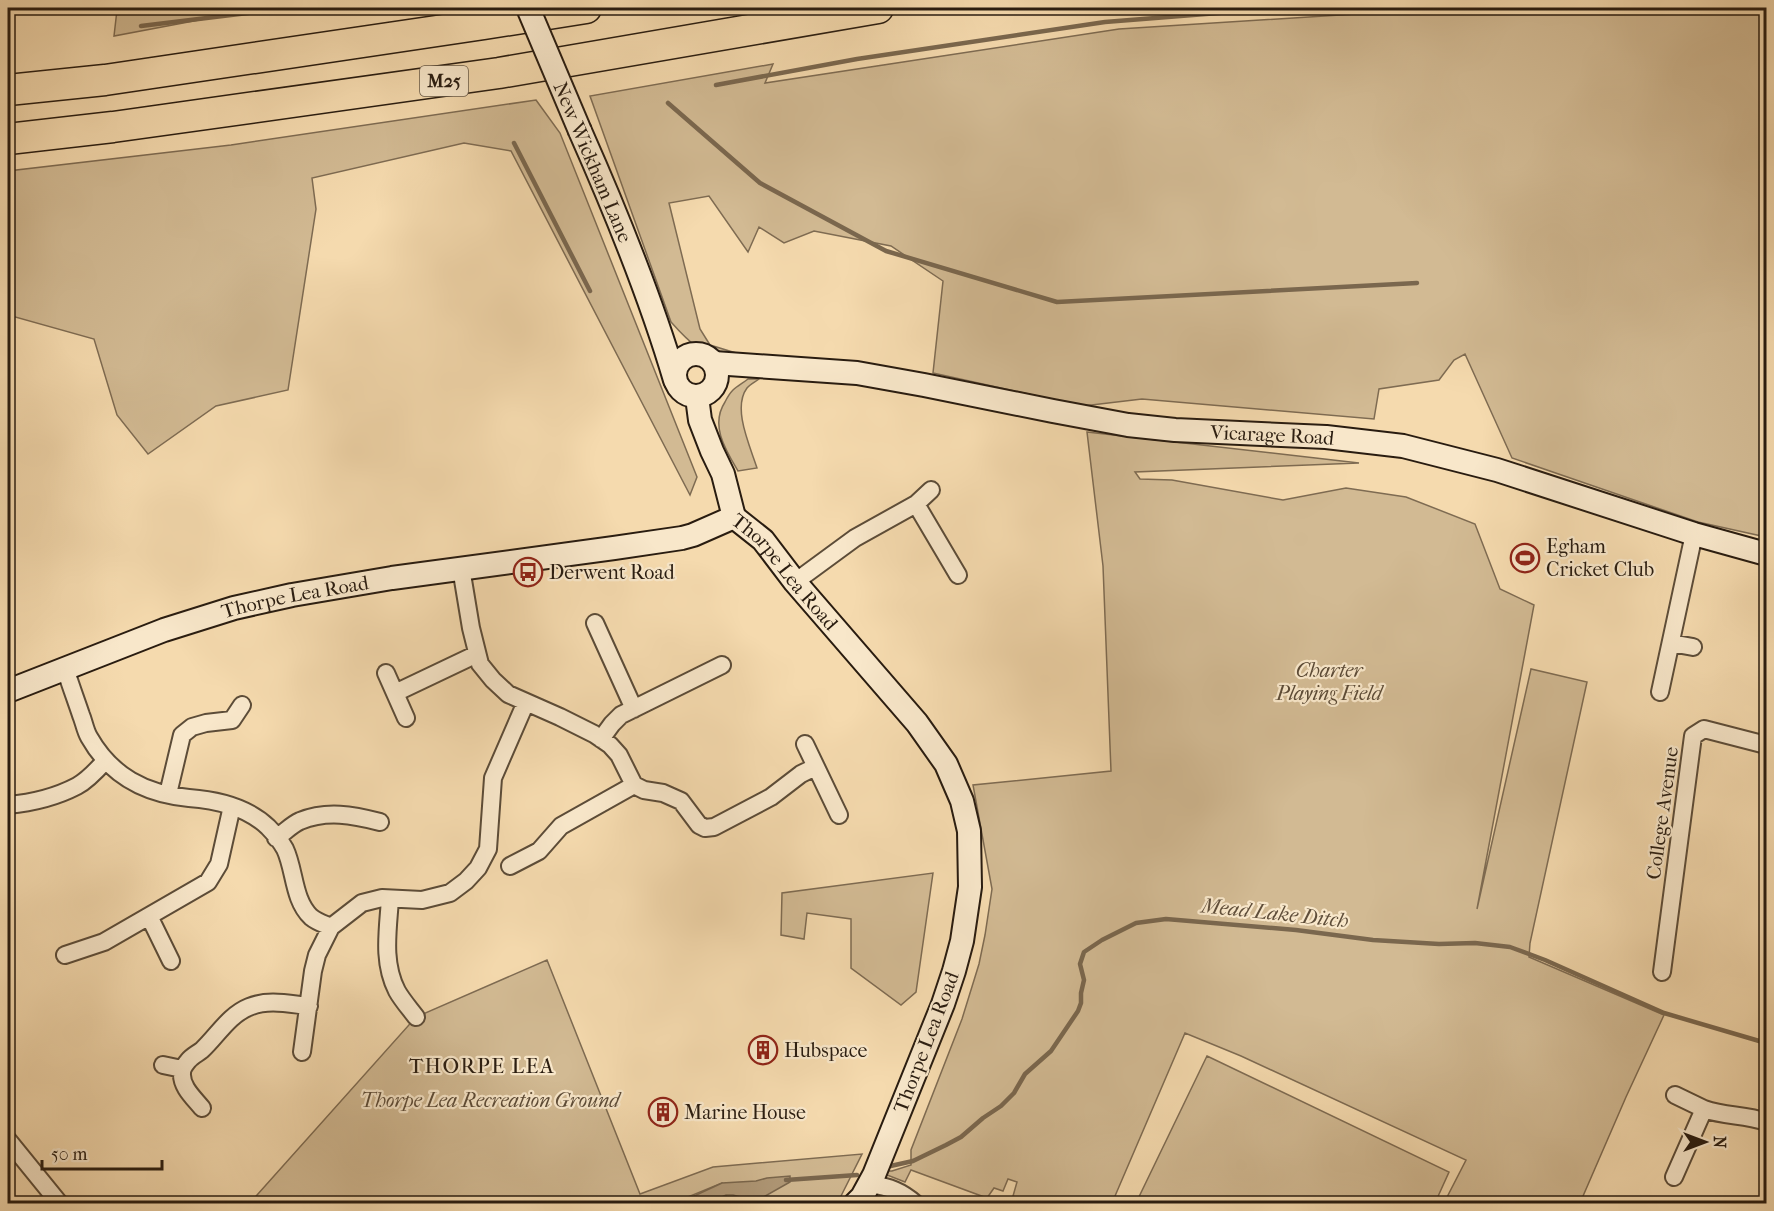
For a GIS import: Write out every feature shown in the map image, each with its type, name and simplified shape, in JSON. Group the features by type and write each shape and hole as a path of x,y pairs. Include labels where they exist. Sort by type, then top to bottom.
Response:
{"highway":[{"path":"8,90 117,78 586,8"},
{"name":"M25","path":"8,139 113,127 499,73 878,8"}],"main road":[{"name":"New Wickham Lane","path":"528,8 612,204 656,318 675,380"},
{"name":"New Wickham Lane","path":"656,318 687,356"},
{"path":"699,354 705,356 716,372 714,388 709,393 697,397 680,390 675,380 677,366 687,356 699,354"},
{"name":"Vicarage Road","path":"716,372 768,366 857,373 1128,425 1175,430 1326,437 1403,446 1497,470 1694,534 1767,554"},
{"path":"697,397 700,420 723,474 734,517"},
{"name":"Thorpe Lea Road","path":"8,690 164,630 234,608 292,595 461,568 682,538 734,517 763,540 795,582 917,723 946,764 962,801 969,831 970,887 962,941 954,971 870,1184 855,1203"}],"street":[{"path":"795,582 855,538 916,504 931,490"},
{"path":"916,504 958,575"},
{"path":"1660,692 1694,534"},
{"path":"461,568 477,654 480,664 493,680 508,694 560,717 610,745 619,755 634,785 681,801 699,825 705,828 714,827 771,797 801,774 815,767"},
{"path":"595,623 634,709"},
{"path":"1671,643 1693,647"},
{"path":"395,693 477,654"},
{"path":"601,739 621,715 722,665"},
{"path":"65,668 88,735 105,761 122,777 141,787 178,797 210,800 232,806 246,812 268,827 284,849 300,899 309,915 318,922 331,927"},
{"path":"386,673 406,718"},
{"path":"302,1052 317,955 331,927 362,903 382,898 422,900 450,893 478,868 488,849 493,778 526,702"},
{"path":"168,794 182,735 192,727 232,720 242,705"},
{"name":"College Avenue","path":"1662,972 1693,736 1704,729 1767,745"},
{"path":"805,744 839,815"},
{"path":"8,805 27,803 77,786 94,774 105,761"},
{"path":"510,866 539,851 561,826 634,785"},
{"path":"65,955 104,942 208,882 219,864 232,806"},
{"path":"276,838 298,822 333,814 380,822"},
{"path":"390,899 387,954 390,972 397,992 416,1017"},
{"path":"149,916 171,961"},
{"path":"202,1108 184,1086 181,1075 189,1059 210,1042 226,1024 250,1006 266,1002 309,1006"},
{"path":"163,1065 182,1069"},
{"path":"1674,1095 1717,1114 1752,1117 1767,1122"},
{"path":"1674,1177 1704,1109"},
{"path":"8,1140 60,1203"},
{"path":"870,1184 896,1190 916,1203"}],"green space":[{"path":"263,8 114,36 117,10"},
{"path":"1449,8 1766,8 1766,537 1698,522 1512,458 1465,354 1454,360 1439,380 1379,389 1374,419 1142,399 1083,406 933,373 943,281 891,246 814,231 784,243 759,227 748,252 709,196 669,203 700,329 710,345 749,357 721,358 704,352 671,322 590,96 773,64 765,83 1119,29"},
{"path":"536,100 560,133 697,477 690,495 511,151 464,143 312,178 316,209 288,390 216,406 148,454 117,415 94,339 8,315 8,171 231,145"},
{"path":"748,379 759,379 747,388 741,406 744,427 757,468 738,471 724,446 719,419 730,394"},
{"name":"Charter Playing Field","path":"1087,432 1359,463 1135,472 1140,479 1172,480 1283,500 1346,488 1406,497 1475,524 1500,589 1534,605 1477,909 1531,669 1587,682 1530,943 1529,957 1664,1015 1580,1203 1444,1203 1466,1160 1241,1056 1185,1033 1112,1203 1030,1203 1013,1196 1017,1182 1008,1179 1003,1191 994,1188 987,1198 911,1170 905,1182 882,1173 882,1171 892,1171 911,1165 911,1150 962,1019 979,964 992,889 973,785 1111,771 1103,566"},
{"path":"933,873 916,992 901,1005 851,968 851,919 807,913 804,939 781,935 782,893"},
{"name":"Thorpe Lea Recreation Ground","path":"547,960 640,1194 713,1167 862,1154 841,1196 831,1203 729,1203 722,1183 671,1204 249,1204 416,1017"},
{"path":"1207,1056 1449,1172 1435,1203 1136,1203"}],"shaded area":[{"path":"790,1176 790,1182 760,1199 751,1200 726,1195 708,1203 667,1203 692,1197 722,1183"}],"waterway":[{"path":"141,26 288,8"},
{"path":"716,85 857,59 1105,22 1281,8"},
{"path":"1737,8 1766,9"},
{"path":"668,103 760,183 886,251 1057,302 1417,283"},
{"path":"514,143 590,291"},
{"name":"Mead Lake Ditch","path":"886,1167 913,1161 946,1145 961,1137 1001,1106 1014,1093 1025,1074 1051,1051 1078,1011 1084,980 1080,964 1084,952 1136,923 1166,919 1296,930 1373,940 1439,944 1475,943 1510,947 1545,960 1664,1013 1766,1043"},
{"name":"Mead Lake Ditch","path":"786,1180 857,1175"}],"place":[{"name":"Egham Cricket Club","path":"1525,558"},
{"name":"Derwent Road","path":"528,572"},
{"name":"Hubspace","path":"763,1050"},
{"name":"Marine House","path":"663,1112"}],"district":[{"name":"THORPE LEA","path":"482,1066"}]}
